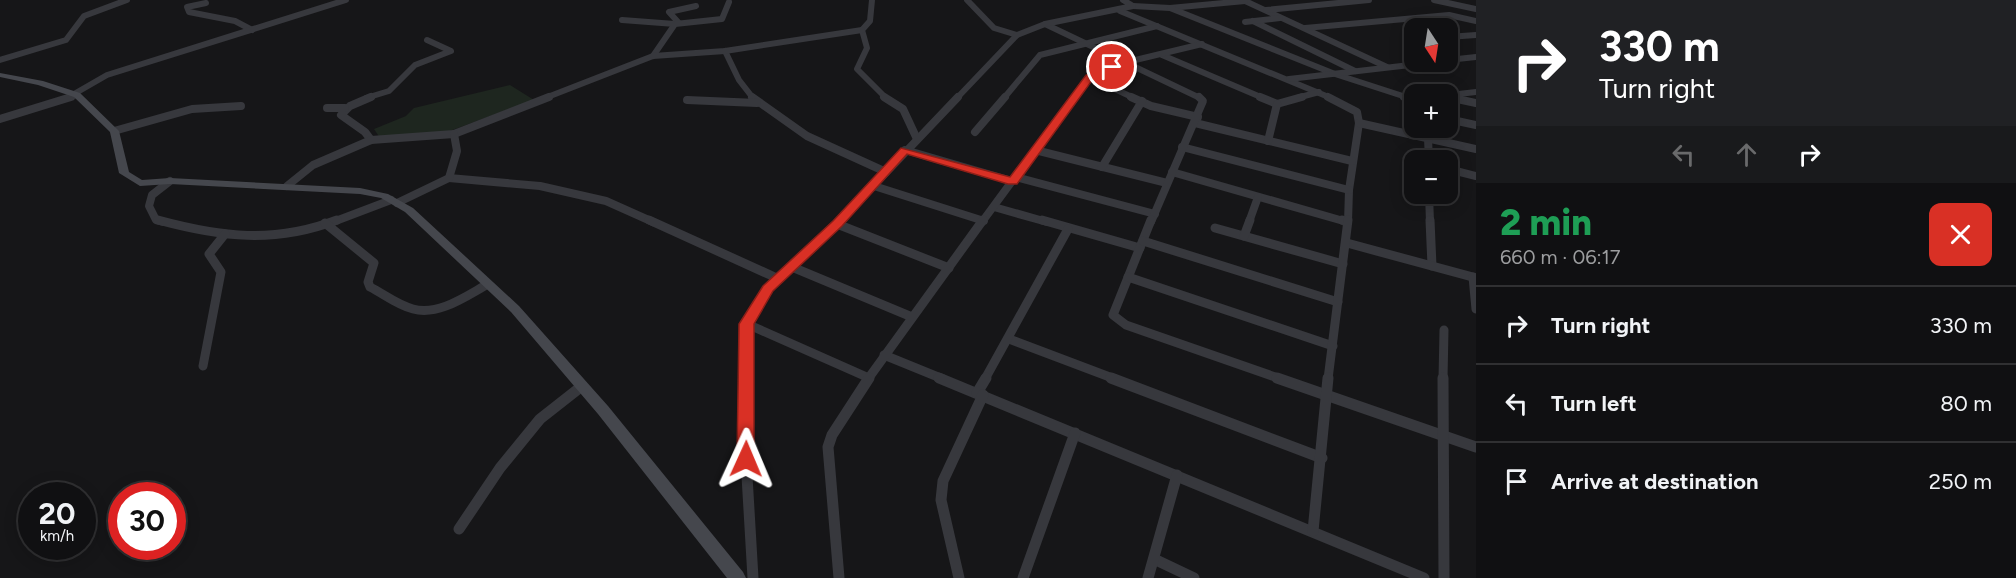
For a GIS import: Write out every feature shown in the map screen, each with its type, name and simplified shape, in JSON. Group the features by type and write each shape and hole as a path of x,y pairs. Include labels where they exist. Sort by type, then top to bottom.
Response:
{"street":[{"path":"110,0 119,2"},
{"path":"0,60 66,40 84,16 94,10 127,0"},
{"path":"0,119 75,95 107,75 346,0"},
{"path":"287,186 313,165 343,150 371,140 454,134 652,56 725,51 862,30 870,21 872,0"},
{"path":"967,0 994,27 1017,35"},
{"path":"1123,0 1133,6"},
{"path":"753,578 746,459 747,324 768,289 837,224 1017,35 1045,24 1120,11 1133,6 1170,8 1244,0 1387,67"},
{"path":"1300,0 1313,5"},
{"path":"1266,10 1369,0"},
{"path":"1434,0 1476,9"},
{"path":"622,20 677,23 722,19 729,2"},
{"path":"206,3 188,7 189,12 235,21 252,30"},
{"path":"677,23 669,12 696,6"},
{"path":"1170,8 1335,74 1404,97"},
{"path":"1120,11 1354,108 1359,123 1352,161 1347,243 1326,395 1322,458 1313,531"},
{"path":"1305,28 1449,15 1476,21"},
{"path":"1245,22 1283,17"},
{"path":"1253,21 1355,71"},
{"path":"652,56 677,23"},
{"path":"1045,24 1202,98 1197,120 1182,147 1113,315 1126,325 1476,447"},
{"path":"975,132 1040,55 1157,26"},
{"path":"862,30 867,48 858,65 859,72 883,96 903,109 917,139"},
{"path":"1458,37 1476,35"},
{"path":"327,108 345,108 366,97 388,92 405,71 427,58 451,51 427,40"},
{"path":"839,578 828,447 832,435 884,355 1089,77 1127,62 1202,44"},
{"path":"725,51 741,84 757,103 798,130 860,164 886,172"},
{"path":"1162,55 1278,104 1319,92"},
{"path":"1458,59 1476,57"},
{"path":"1288,79 1404,65"},
{"path":"0,75 40,83 75,95 114,131 124,173 140,183 170,181 360,191 410,210 515,309 582,386 737,578"},
{"path":"1089,77 1151,106 1268,141 1352,161"},
{"path":"1458,95 1476,92"},
{"path":"1458,98 1476,103"},
{"path":"687,100 757,103"},
{"path":"1102,167 1142,101"},
{"path":"1268,141 1278,104"},
{"path":"114,131 184,110 241,106"},
{"path":"345,108 341,115 365,132 371,140"},
{"path":"1458,121 1476,125"},
{"path":"1359,123 1476,149"},
{"path":"449,178 458,151 454,134"},
{"path":"1428,139 1428,150"},
{"path":"1182,147 1349,190"},
{"path":"905,150 1155,214"},
{"path":"1035,150 1167,183"},
{"path":"1172,172 1347,222"},
{"path":"1458,172 1476,176"},
{"path":"170,181 152,195 149,206 156,220 225,234 272,237 394,202 449,178 540,186 606,201 779,279"},
{"path":"874,186 984,221"},
{"path":"1244,236 1258,197"},
{"path":"1430,204 1431,266"},
{"path":"994,207 1068,229 1141,244 1338,302"},
{"path":"325,223 374,263 368,282 370,287 413,309 428,311 444,307 488,284"},
{"path":"837,224 949,268"},
{"path":"1215,228 1343,264"},
{"path":"959,578 941,500 943,482 980,394 1068,229"},
{"path":"203,366 221,272 209,254 225,234"},
{"path":"1347,243 1474,278 1476,309"},
{"path":"792,267 912,317"},
{"path":"1128,277 1333,346"},
{"path":"747,324 869,378"},
{"path":"1444,330 1441,436 1444,578"},
{"path":"1009,339 1322,458"},
{"path":"884,355 1424,578"},
{"path":"459,529 500,468 540,420 582,386"},
{"path":"1023,578 1075,433"},
{"path":"1148,578 1177,475"},
{"path":"1154,559 1194,578"}],"shaded area":[{"path":"510,85 534,100 447,132 380,138 374,129 406,116 414,108"}],"route":[{"path":"746,459 747,324 768,289 837,224 905,150 1012,182 1089,77 1112,67"}]}
